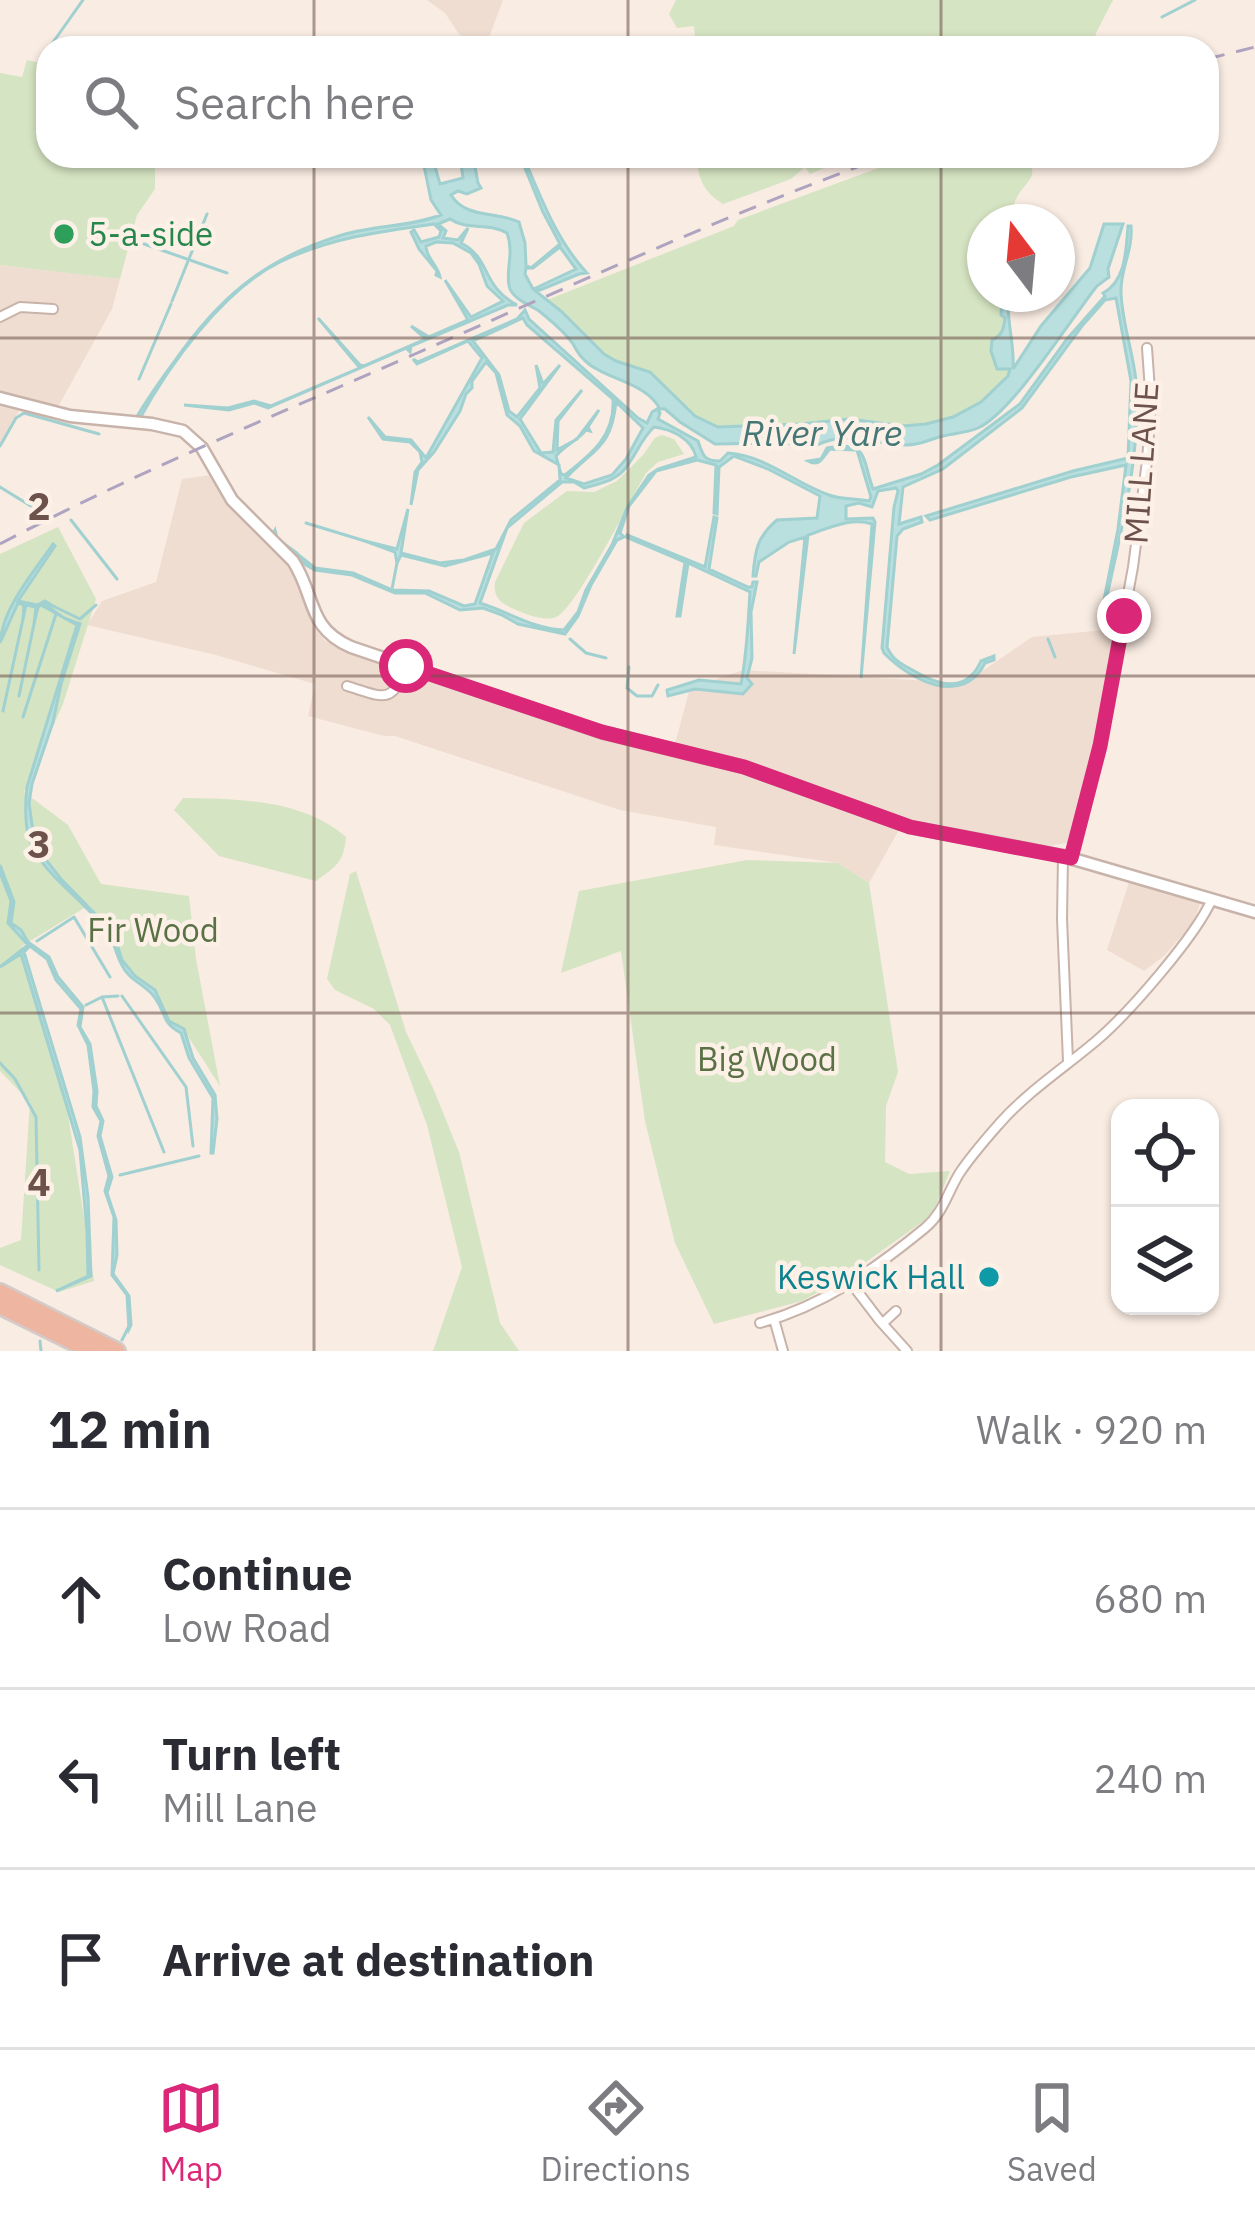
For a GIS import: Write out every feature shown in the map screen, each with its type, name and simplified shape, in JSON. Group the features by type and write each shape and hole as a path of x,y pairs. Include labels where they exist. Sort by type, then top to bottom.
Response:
{"highway":[{"path":"0,1292 115,1350"},
{"path":"0,1306 91,1351"}],"street":[{"path":"0,317 20,307 41,312 53,309"},
{"name":"MILL LANE","path":"1069,1060 1062,919 1067,857 1100,746 1133,567 1147,461 1147,349"},
{"path":"0,398 70,416 183,431 197,441 232,500 301,572 316,617 327,633 351,646 602,732 744,767 910,827 1067,857 1255,912"},
{"path":"347,686 389,696 396,691 406,666"},
{"path":"760,1323 810,1306 850,1283 940,1214 957,1177 1004,1119 1121,1016 1172,958 1212,899"},
{"path":"850,1283 908,1351"},
{"path":"883,1323 896,1311"},
{"path":"774,1319 783,1351"}],"shaded area":[{"path":"427,0 503,0 490,36 462,36 445,13"},
{"path":"0,265 120,279 112,309 58,407 25,400 0,445"},
{"path":"211,475 238,512 287,558 313,626 325,641 600,736 672,755 690,688 743,670 965,683 1032,637 1114,629 1095,745 1072,842 1038,848 904,821 869,883 838,863 714,845 716,827 620,810 395,736 308,716 315,684 87,625 102,601 156,582 182,479"},
{"path":"1129,882 1201,901 1193,923 1144,971 1107,950"}],"green space":[{"path":"676,0 1113,0 1095,36 695,36 694,26 677,28 669,14"},
{"path":"27,60 36,62 36,168 155,168 155,189 137,215 120,279 0,265 0,73 22,77"},
{"path":"698,168 804,168 791,179 723,204 703,184"},
{"path":"879,168 1032,168 1014,204 967,204 967,312 1001,312 1005,317 991,351 997,368 1009,367 1008,376 981,402 926,424 861,420 718,427 695,416 650,372 604,354 547,300 734,226 738,220"},
{"path":"662,435 674,439 684,454 658,462 646,473 567,607 558,616 542,618 501,602 495,582 524,523 567,491 594,492 617,481"},
{"name":"Fir Wood","path":"58,527 96,599 63,704 24,792 68,825 101,884 189,896 220,1086 182,1027 169,1021 153,988 125,964 113,932 89,905 22,946 62,1077 94,1281 59,1292 0,1265 0,1248 21,1240 30,1102 0,1071 0,554"},
{"path":"183,798 269,804 310,815 346,837 341,859 316,881 219,856 174,810"},
{"name":"Big Wood","path":"747,860 838,863 869,883 898,1072 886,1106 885,1162 909,1174 950,1171 925,1220 845,1277 802,1301 714,1324 675,1243 645,1121 621,951 561,973 579,891"},
{"path":"356,871 406,1032 459,1152 500,1323 519,1351 433,1351 462,1267 427,1125 390,1025 374,1009 335,990 327,979 350,874"}],"water":[{"name":"River Yare","path":"424,168 435,168 440,184 463,178 462,168 475,168 481,188 451,195 465,208 519,222 526,265 531,268 525,274 533,289 604,354 650,372 695,416 718,427 849,419 903,426 953,417 981,402 1008,376 1010,369 997,369 991,351 992,340 1004,325 1001,312 1008,312 1013,369 1053,312 1075,312 1075,286 1090,268 1104,224 1123,224 1109,277 1097,286 1008,404 978,428 917,444 851,438 817,445 715,444 660,409 638,388 590,365 557,326 515,296 508,283 507,233 450,219 438,224 446,231 443,238 458,240 468,228 461,243 478,257 497,289 517,305 411,346 410,352 406,348 360,368 318,318 364,366 426,339 411,326 429,337 468,320 445,280 471,317 503,301 487,286 471,253 453,243 426,246 440,277 436,275 411,232 421,242 439,237 441,231 434,224 337,241 259,275 199,331 135,420 157,385 199,330 215,311 233,294 271,266 293,254 342,235 441,215 431,200"},
{"path":"525,168 558,232 587,273 536,288 576,269 560,247 533,268 560,244"},
{"path":"1131,226 1121,290 1136,381 1136,438 1104,610 1126,465 930,520 926,516 1128,458 1131,381 1116,298 1105,300 1082,326 1022,408 943,469 903,487 899,524 921,517 922,522 897,536 887,647 903,665 953,684 994,656 964,684 950,687 922,680 895,663 882,648 896,488 878,491 872,507 846,506 846,519 873,518 875,522 861,678 872,524 848,523 808,535 794,654 805,537 759,562 753,576 755,559 761,538 777,520 817,518 820,496 734,456 719,467 717,514 716,465 697,460 656,471 629,506 620,533 624,537 617,540 578,616 565,634 518,624 483,608 460,610 425,593 395,593 352,575 315,570 298,555 315,568 353,573 392,590 429,591 464,606 475,604 493,553 445,566 401,555 397,563 395,552 365,541 397,549 408,509 401,553 440,563 496,549 511,520 560,480 559,467 565,475 600,443 610,424 613,399 523,318 473,341 499,375 509,411 517,417 540,388 536,365 543,384 560,365 520,419 541,453 553,452 556,420 582,390 558,421 557,450 575,440 556,456 558,465 534,451 520,426 507,415 496,373 486,362 460,411 418,470 411,505 415,472 422,462 420,452 410,442 383,439 368,417 385,437 411,440 426,458 482,358 468,341 417,364 413,359 418,362 517,319 525,310 529,319 638,418 647,423 657,409 658,419 698,441 707,459 742,455 829,495 869,501 857,450 830,449 821,458 827,448 857,449 873,489 938,465 1020,404 1116,281","holes":["616,402 643,428 612,475 584,484 566,478 605,439","654,427 686,440 696,457 649,475 627,508 578,612 564,630 480,603 507,528 562,482 584,488 619,474"]},
{"path":"360,368 268,408 254,403 229,410 184,405 228,408 254,401 271,406"},
{"path":"714,517 709,569 748,587 757,582 747,678 752,684 743,694 695,689 668,696 667,690 699,680 741,684 750,592 688,563 677,616 685,562 626,537 705,567"},
{"path":"53,544 18,601 37,605 45,601 63,617 41,605 34,624 36,607 26,605 23,619 24,605 18,603 0,643 13,604"},
{"path":"65,618 80,624 32,784 29,803 35,846 113,932 122,960 155,990 169,1021 184,1029 193,1058 215,1095 213,1153 213,1098 189,1058 181,1033 167,1022 152,994 124,969 108,933 42,862 28,836 27,787 77,625"},
{"path":"0,865 14,902 11,923 49,957 58,977 83,1007 80,1027 90,1044 96,1106 103,1121 100,1136 112,1177 107,1193 116,1220 113,1274 129,1296 129,1329 127,1295 112,1275 114,1217 105,1191 109,1176 98,1136 101,1121 93,1107 88,1045 78,1025 81,1009 56,980 47,959 30,946 24,952 80,1137 88,1197 91,1276 56,1291 88,1276 80,1150 21,954 0,967 28,945 8,923 11,901"}],"waterway":[{"path":"58,36 83,0"},
{"path":"1162,17 1195,0"},
{"path":"172,301 207,214"},
{"path":"144,244 227,273"},
{"path":"139,379 171,304"},
{"path":"0,446 24,413 99,434"},
{"path":"0,487 39,511"},
{"path":"71,520 117,579"},
{"path":"306,523 365,541"},
{"path":"392,589 397,563"},
{"path":"53,606 80,619 96,605"},
{"path":"23,717 56,614"},
{"path":"3,711 23,619"},
{"path":"19,696 34,624"},
{"path":"570,639 586,653 606,658"},
{"path":"1048,639 1055,657"},
{"path":"629,667 627,688 637,696 652,696 658,685"},
{"path":"37,941 74,917 110,977"},
{"path":"86,1005 118,996"},
{"path":"122,996 186,1087 193,1146"},
{"path":"102,997 164,1152"},
{"path":"0,1063 15,1079 36,1117 39,1270"},
{"path":"120,1175 199,1156"},
{"path":"122,1340 129,1326"},
{"path":"40,1341 41,1351"}],"railway":[{"path":"1219,56 1255,47"},
{"path":"0,544 258,422 708,226 854,168"}],"place":[{"name":"5-a-side","path":"64,234"},
{"name":"Keswick Hall","path":"989,1277"}],"route":[{"path":"406,666 602,732 744,767 910,827 1071,858 1100,746 1124,616"}]}
